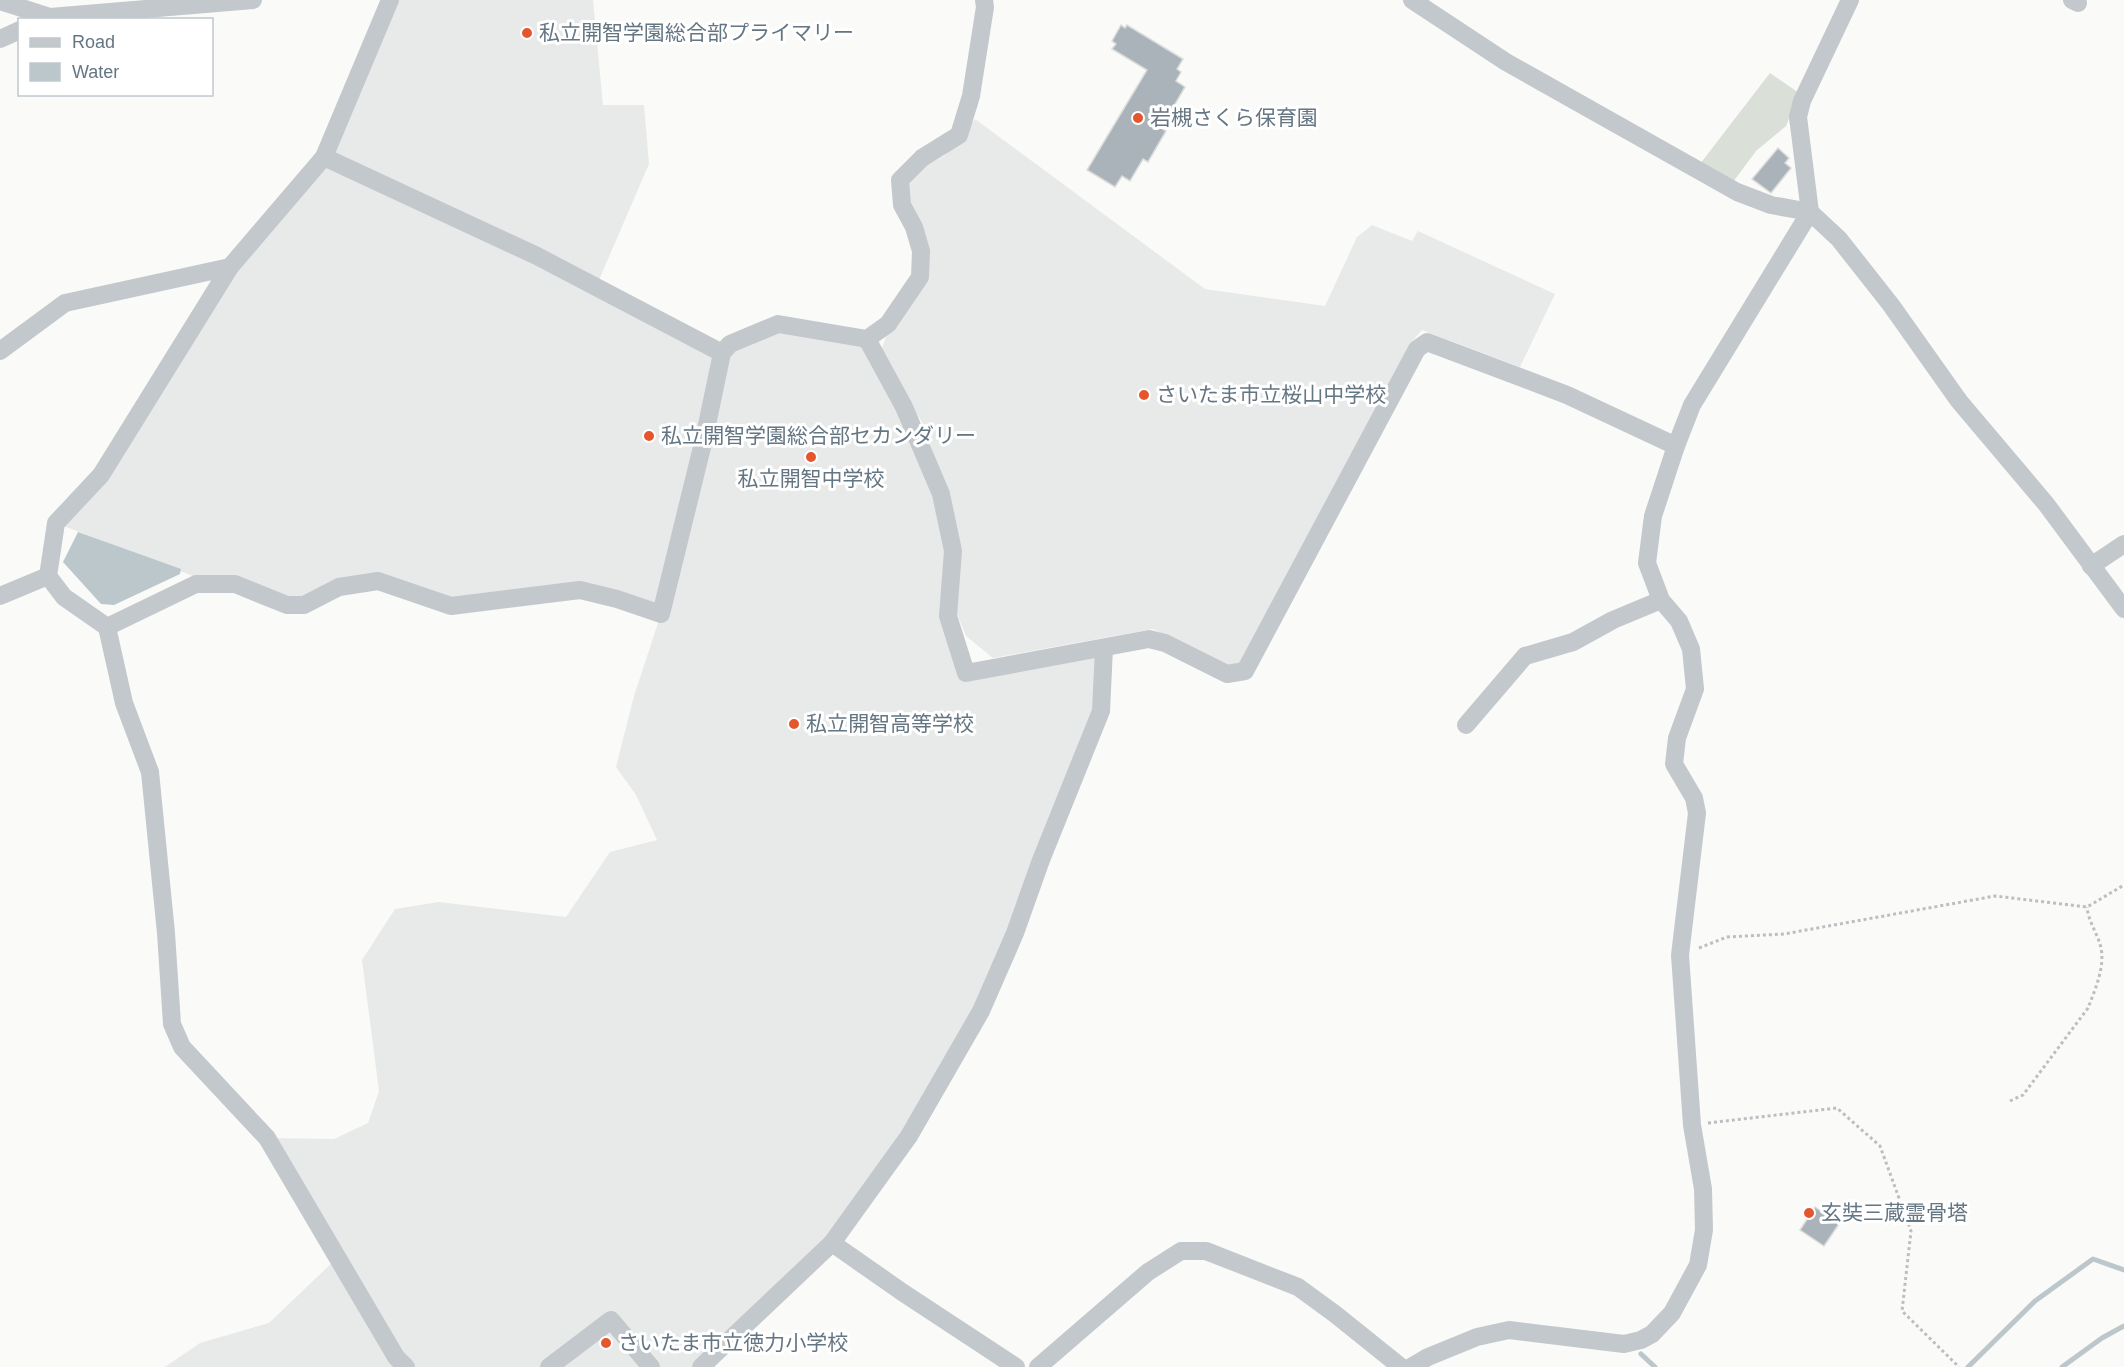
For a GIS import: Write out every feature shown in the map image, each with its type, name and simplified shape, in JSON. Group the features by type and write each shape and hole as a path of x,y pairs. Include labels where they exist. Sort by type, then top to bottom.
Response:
{"street":[{"path":"0,1 47,18 110,7 253,0"},
{"path":"390,0 324,157 230,267 101,475 56,523 48,576 64,597 107,627 124,704 150,772 166,933 172,1024 182,1047 267,1138 396,1358 406,1367"},
{"path":"107,627 196,584 211,583 235,584 287,605 304,605 339,587 378,581 451,606 579,590 617,599 661,614 704,439 722,353 730,344 778,324 867,339 888,324 920,277 921,251 914,227 902,204 900,180 922,158 959,135 971,96 984,0"},
{"path":"1412,0 1506,62 1737,192 1772,205 1810,212 1839,239 1891,305 1959,401 2046,504 2124,609"},
{"path":"1411,1367 1428,1357 1477,1337 1509,1330 1624,1344 1641,1340 1652,1334 1672,1313 1698,1265 1704,1230 1703,1189 1692,1125 1680,955 1698,813 1694,798 1674,764 1677,738 1695,689 1691,649 1679,621 1661,600 1647,562 1653,516 1692,405 1810,212 1798,117 1802,101 1850,0"},
{"path":"0,39 18,31"},
{"path":"324,157 537,256 722,353"},
{"path":"0,351 65,303 230,267"},
{"path":"867,339 904,407 941,494 953,551 948,616 966,673 1149,639 1165,643 1227,675 1245,671 1417,349 1427,342 1567,395 1676,446"},
{"path":"2091,566 2124,544"},
{"path":"0,596 48,576"},
{"path":"1466,725 1525,656 1573,642 1613,620 1661,600"},
{"path":"701,1367 832,1243 909,1136 981,1011 1015,933 1041,860 1101,711 1104,648"},
{"path":"832,1243 1016,1367"},
{"path":"1038,1367 1148,1272 1181,1251 1206,1251 1298,1287 1401,1367"},
{"path":"549,1367 611,1320 651,1367"}],"path":[{"path":"1680,955 1727,937 1784,934 1995,896 2087,907 2124,885"},
{"path":"2010,1101 2023,1095 2088,1008 2100,973 2101,949 2087,907"},
{"path":"1692,1125 1837,1108 1880,1146 1911,1231 1902,1311 1959,1367"}],"shaded area":[{"path":"390,0 593,0 603,105 644,105 649,164 596,287 722,353 778,324 867,339 941,494 948,616 966,673 1104,648 1101,711 981,1011 832,1243 701,1367 165,1367 200,1343 269,1323 338,1257 267,1138 334,1139 368,1123 379,1091 362,960 395,909 439,902 566,917 610,852 657,840 636,795 616,767 634,696 661,614 580,590 451,606 367,583 304,605 211,583 56,523 101,475 230,267 324,157"},
{"path":"1770,73 1799,93 1786,126 1756,151 1733,182 1700,164"},
{"name":"さいたま市立桜山中学校","path":"975,119 1205,289 1325,306 1357,237 1372,225 1412,241 1418,231 1555,294 1520,367 1422,330 1409,345 1243,668 1230,671 1153,629 993,658 966,636 957,614 959,541 945,489 922,422 879,356 890,326 928,270 904,190 920,169 944,156"}],"water":[{"path":"78,532 181,569 180,574 114,605 101,604 63,562"}],"building":[{"path":"1121,25 1125,28 1127,25 1183,59 1177,69 1181,72 1176,81 1185,87 1161,128 1166,131 1148,162 1143,159 1130,181 1122,176 1115,187 1087,170 1147,70 1112,49 1116,44 1112,41"},
{"path":"1778,148 1789,158 1785,163 1791,168 1771,193 1752,179"},
{"path":"1815,1207 1839,1224 1824,1246 1800,1230"}],"waterway":[{"path":"1968,1367 2035,1301 2093,1259 2124,1270"},
{"path":"2062,1367 2102,1338 2124,1326"},
{"path":"1641,1354 1655,1367"}],"place":[{"name":"私立開智学園総合部プライマリー","path":"527,33"},
{"name":"岩槻さくら保育園","path":"1138,118"},
{"name":"さいたま市立桜山中学校","path":"1144,395"},
{"name":"私立開智学園総合部セカンダリー","path":"649,436"},
{"name":"私立開智中学校","path":"811,457"},
{"name":"私立開智高等学校","path":"794,724"},
{"name":"玄奘三蔵霊骨塔","path":"1809,1213"},
{"name":"さいたま市立徳力小学校","path":"606,1343"}]}
